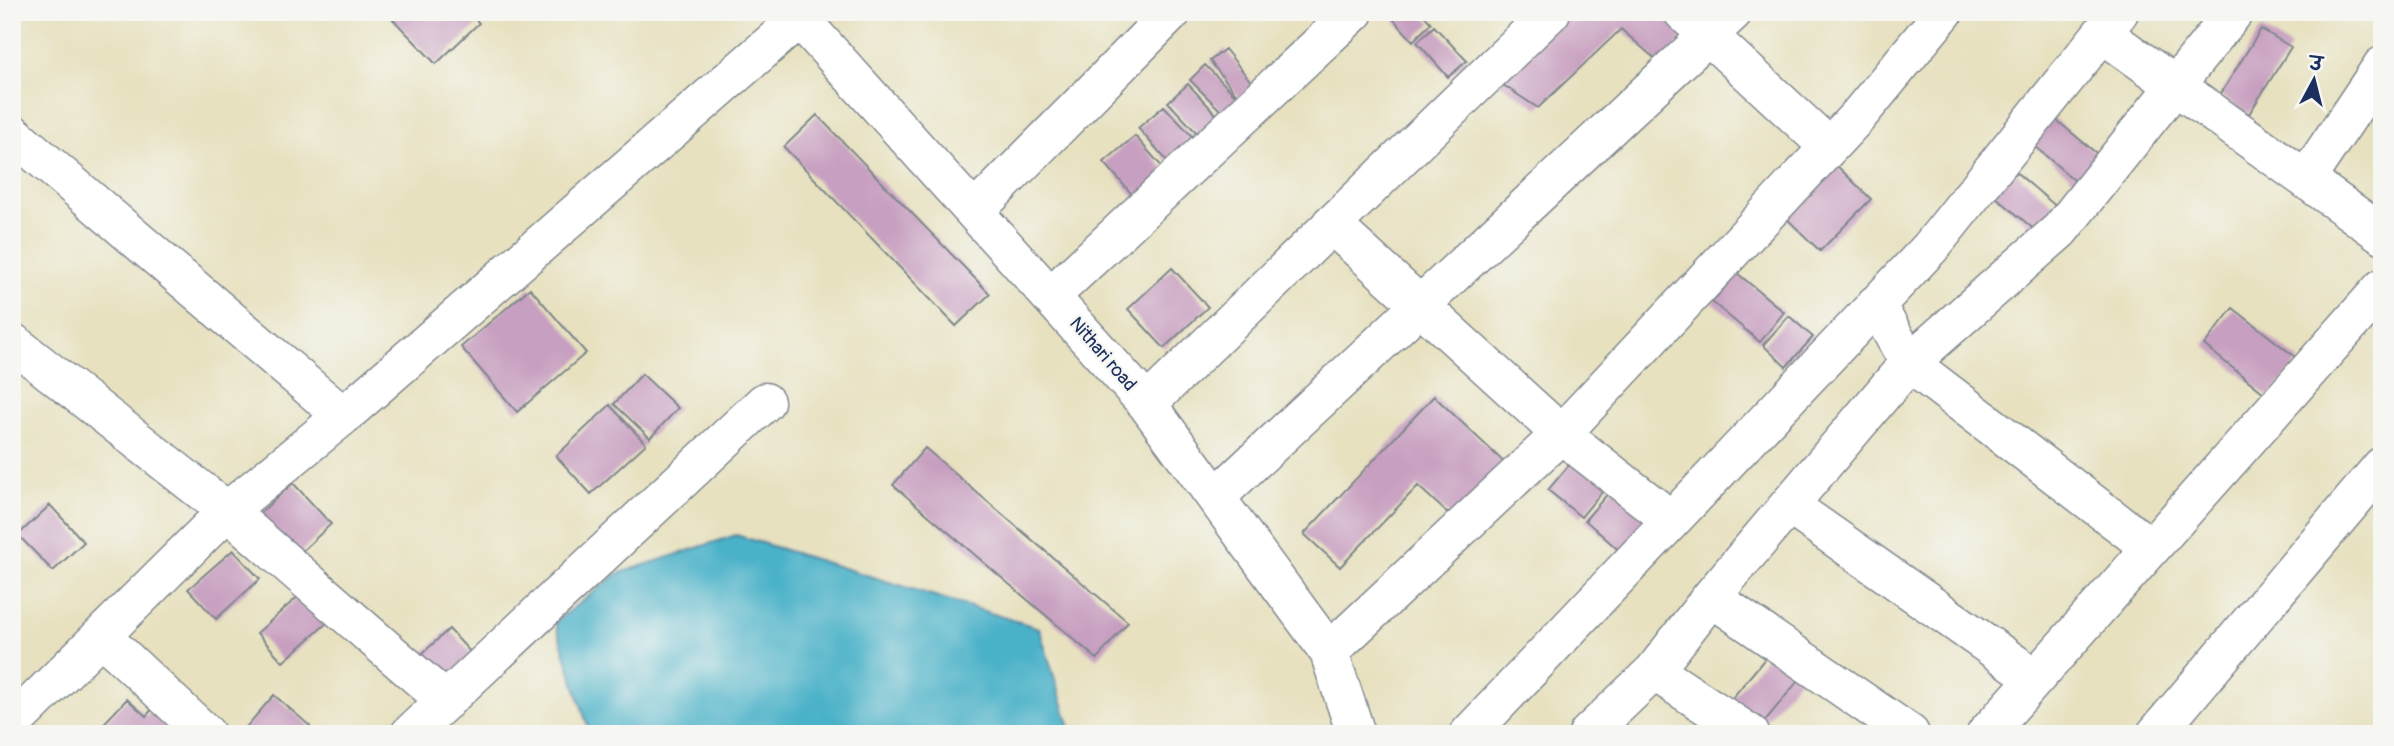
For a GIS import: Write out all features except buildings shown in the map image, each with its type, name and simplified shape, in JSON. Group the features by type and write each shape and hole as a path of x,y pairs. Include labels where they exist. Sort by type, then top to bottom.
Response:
{"street":[{"path":"975,211 1172,12"},
{"path":"1052,295 1354,12"},
{"path":"1147,404 1551,12"},
{"path":"1329,652 1561,434 1829,147 1944,12"},
{"path":"1588,734 1654,671 1711,597 1909,363 2060,230 2234,12"},
{"path":"12,723 102,638 227,511 811,19"},
{"name":"Nithari road","path":"811,19 975,211 1147,404 1329,652 1356,734"},
{"path":"1216,497 1419,304 1708,20 1829,147"},
{"path":"1469,734 1670,519 1930,248 2110,23 2174,85 2382,234"},
{"path":"2306,179 2382,66"},
{"path":"12,133 342,416"},
{"path":"1331,224 1561,434 1670,519"},
{"path":"1986,734 2382,288"},
{"path":"1876,304 1909,363 2151,548"},
{"path":"16,351 227,511 446,701"},
{"path":"410,734 765,402"},
{"path":"2157,734 2382,466"},
{"path":"1790,506 2035,678"},
{"path":"1711,597 1910,734"},
{"path":"102,638 206,734"},
{"path":"1654,671 1750,734"}],"water":[{"path":"736,535 1039,628 1072,734 590,734 555,622 617,574"}]}
